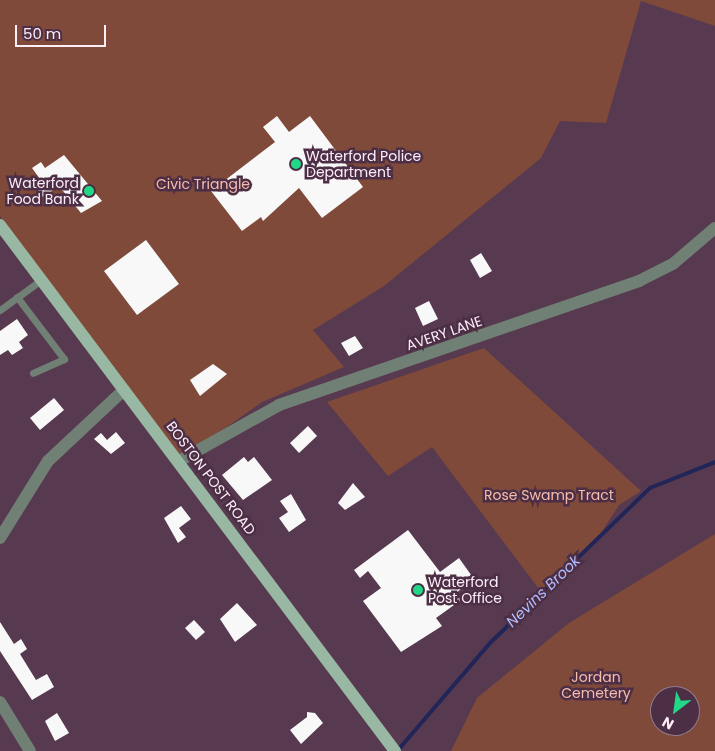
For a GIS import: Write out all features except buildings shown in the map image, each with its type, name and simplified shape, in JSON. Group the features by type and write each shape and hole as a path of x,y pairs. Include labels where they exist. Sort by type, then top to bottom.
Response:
{"main road":[{"name":"BOSTON POST ROAD","path":"0,225 395,751"}],"street":[{"name":"AVERY LANE","path":"179,461 279,405 639,281 674,263 715,228"},
{"path":"0,538 48,461 124,390"},
{"path":"0,702 30,751"}],"lane":[{"path":"0,310 41,280"},
{"path":"17,298 64,359 33,373"}],"green space":[{"name":"Civic Triangle","path":"0,0 715,0 715,26 641,1 606,123 560,121 541,158 384,286 313,330 344,367 262,402 179,461 0,216"},
{"name":"Rose Swamp Tract","path":"484,348 641,491 619,505 599,536 542,593 432,447 388,476 327,402"},
{"name":"Jordan Cemetery","path":"715,534 715,751 451,751 477,698 569,623"}],"waterway":[{"name":"Nevins Brook","path":"398,750 490,643 650,488 715,462"}],"place":[{"name":"Waterford Police Department","path":"296,164"},
{"name":"Waterford Food Bank","path":"89,191"},
{"name":"Waterford Post Office","path":"418,590"}]}
